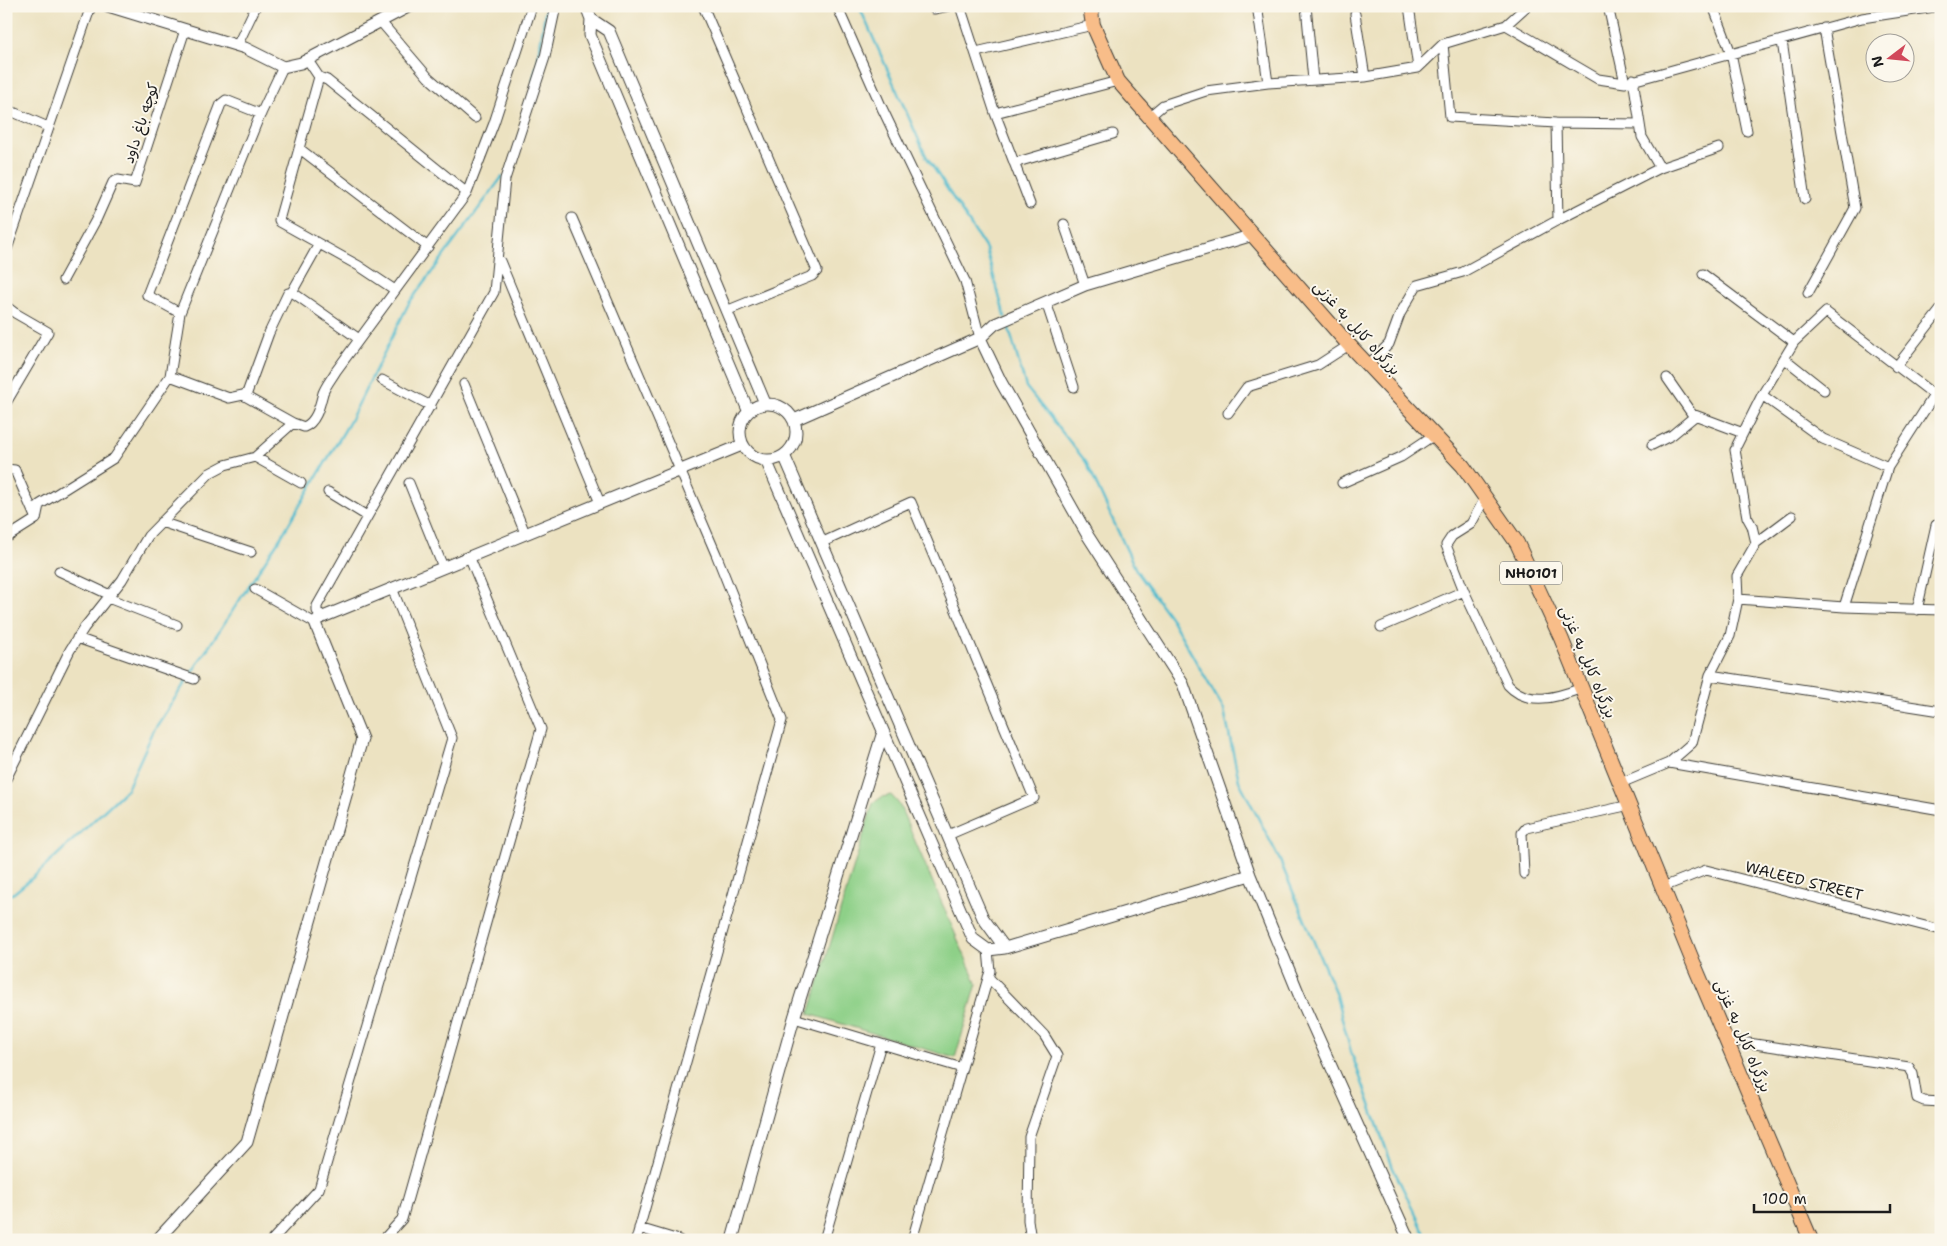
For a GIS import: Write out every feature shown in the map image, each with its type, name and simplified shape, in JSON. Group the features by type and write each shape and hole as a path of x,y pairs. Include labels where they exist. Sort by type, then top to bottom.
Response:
{"highway":[{"name":"بزرگراه کابل به غزنی","path":"1090,6 1093,24 1118,81 1349,345 1463,466 1517,543 1582,688 1811,1240"}],"street":[{"path":"6,252 91,6"},
{"path":"108,6 236,46 283,68"},
{"path":"236,46 256,6"},
{"path":"243,395 293,423 304,427 308,425 322,405 324,392 336,371 467,193 494,123 532,6"},
{"path":"156,1240 247,1142 362,739 319,620 316,611 317,606 494,292 499,258 505,179 545,57 556,6"},
{"path":"586,6 591,19 590,35 748,410"},
{"path":"703,6 817,271 812,276 726,311"},
{"path":"838,6 882,108 965,282 980,338 1001,382 1088,536 1183,684 1250,875 1300,997 1409,1240"},
{"path":"933,6 934,9 949,6"},
{"path":"960,6 995,113 1030,204"},
{"path":"1306,6 1313,80"},
{"path":"1409,6 1418,68"},
{"path":"1150,116 1163,105 1206,91 1268,83 1365,78 1418,68 1444,44 1506,25 1527,6"},
{"path":"1608,6 1629,81 1642,138 1660,168"},
{"path":"1713,6 1731,53 1747,131"},
{"path":"1506,25 1598,79 1629,81 1731,53 1782,42 1862,18 1941,6"},
{"path":"6,538 36,519 39,505 114,458 170,376 180,313 260,114 283,68 307,59 381,22 406,7"},
{"path":"1258,12 1268,83"},
{"path":"1355,14 1365,78"},
{"path":"591,19 609,31 765,403"},
{"path":"381,22 428,77 475,118"},
{"path":"976,52 1093,24"},
{"path":"1808,293 1855,208 1824,28"},
{"name":"کوچه باغ داود","path":"63,280 97,218 113,182 118,180 135,183 185,30"},
{"path":"1782,42 1805,199"},
{"path":"1444,44 1450,118 1556,123 1640,124"},
{"path":"307,59 319,77 335,87 467,193"},
{"path":"319,77 279,220 395,290"},
{"path":"995,113 1118,81"},
{"path":"180,313 147,295 221,104 226,100 260,114"},
{"path":"6,109 48,127"},
{"path":"1556,123 1558,220"},
{"path":"1014,163 1113,134"},
{"path":"300,148 428,247"},
{"path":"1368,365 1389,344 1400,314 1417,285 1463,272 1558,220 1660,168 1719,148"},
{"path":"572,218 680,470 782,720 636,1240"},
{"path":"1064,224 1085,285"},
{"path":"794,420 980,338 995,324 1085,285 1253,235"},
{"path":"170,376 228,398 247,393 269,333 286,296 292,292 319,244"},
{"path":"499,258 600,503"},
{"path":"1703,274 1794,342"},
{"path":"292,292 359,339"},
{"path":"1042,304 1074,387"},
{"path":"6,306 15,314 48,332 6,404"},
{"path":"1896,367 1941,309"},
{"path":"1756,544 1746,509 1736,448 1762,395 1794,342 1826,312 1937,398 1888,467 1844,607"},
{"path":"1228,413 1248,387 1318,365 1349,345"},
{"path":"1785,359 1824,390"},
{"path":"1667,378 1690,412 1695,416 1744,433"},
{"path":"382,380 431,406"},
{"path":"464,384 525,533"},
{"path":"1762,395 1823,439 1888,467"},
{"path":"765,403 782,407 794,420 795,440 784,455 766,460 756,458 742,445 740,426 748,410 765,403"},
{"path":"1652,445 1672,435 1695,416"},
{"path":"6,779 77,638 122,580 148,536 210,473 225,465 255,457 293,423"},
{"path":"1342,483 1401,457 1434,436"},
{"path":"255,589 319,620 469,556 742,445"},
{"path":"784,455 983,918 1005,948"},
{"path":"255,457 301,483"},
{"path":"766,460 973,939 988,950 1005,948 1250,875"},
{"path":"6,470 15,470 36,519"},
{"path":"409,483 443,567"},
{"path":"328,492 367,516"},
{"path":"1485,498 1470,524 1452,536 1446,545 1464,591 1512,689 1535,698 1555,698 1582,688"},
{"path":"823,542 911,502 1034,798 948,835"},
{"path":"1621,783 1669,763 1692,743 1710,675 1730,636 1738,598 1737,576 1756,544 1792,516"},
{"path":"161,522 251,552"},
{"path":"1917,610 1936,525"},
{"path":"383,1240 402,1219 541,729 469,556"},
{"path":"59,571 109,596 177,626"},
{"path":"272,1240 319,1189 452,738 392,588"},
{"path":"1381,627 1464,591"},
{"path":"1738,598 1844,607 1941,610"},
{"path":"77,638 194,679"},
{"path":"1710,675 1941,711"},
{"path":"732,1240 794,1018 883,732"},
{"path":"1669,763 1941,810"},
{"path":"1524,874 1522,833 1526,828 1630,806"},
{"name":"WALEED STREET","path":"1663,887 1706,870 1941,930"},
{"path":"912,1240 990,971 988,950"},
{"path":"988,977 1044,1035 1058,1056 1029,1137 1028,1220 1031,1240"},
{"path":"794,1018 962,1068"},
{"path":"1728,1040 1909,1067 1914,1074 1917,1098 1924,1101 1941,1102"},
{"path":"824,1240 881,1044"},
{"path":"639,1228 679,1240"}],"green space":[{"path":"891,795 899,804 977,984 955,1058 809,1014 873,803 882,797"}],"waterway":[{"path":"533,80 538,61 546,6"},
{"path":"859,6 926,156 986,249 1005,317"},
{"path":"6,896 14,893 37,874 127,789 154,730 281,537 349,423 409,303 502,177"},
{"path":"1007,322 1026,387 1086,462 1136,570 1172,620 1224,710 1239,781 1278,856 1335,992 1351,1052 1393,1168 1428,1240"}]}
